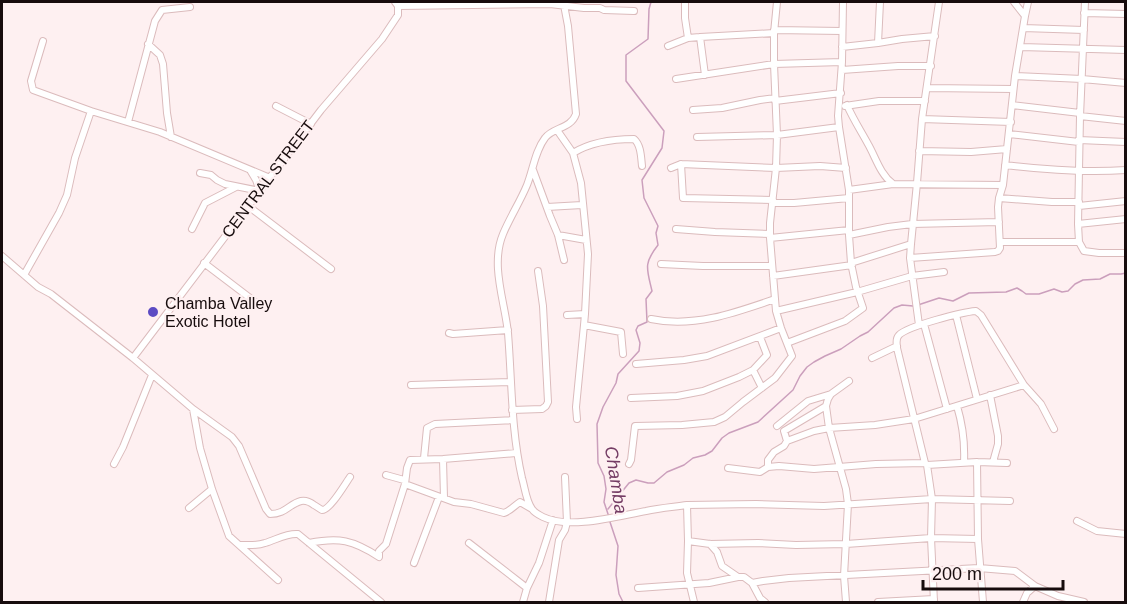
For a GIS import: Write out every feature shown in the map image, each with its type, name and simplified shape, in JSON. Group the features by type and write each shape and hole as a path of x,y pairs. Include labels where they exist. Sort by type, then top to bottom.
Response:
{"street":[{"path":"685,2 688,38"},
{"path":"630,464 635,426 714,423 775,378 792,356 776,310 770,236 777,135 774,31 777,2"},
{"path":"787,343 845,321 863,308 857,292 852,264 849,190 839,128 843,2"},
{"path":"878,43 880,2"},
{"path":"939,2 922,119 910,258 921,325 948,409"},
{"path":"1014,2 1025,16"},
{"path":"910,258 998,251 1000,242 999,198 1003,185 1013,89 1028,2"},
{"path":"1085,2 1079,141 1079,242 1084,251 1125,253"},
{"path":"397,4 482,3 564,5 584,8 601,5 604,10 634,11"},
{"name":"CENTRAL STREET","path":"133,358 311,124 382,39 398,15 397,4"},
{"path":"532,510 516,453 508,330 498,265 499,247 544,139 568,124 576,114 564,5"},
{"path":"128,122 155,21 162,10 190,7"},
{"path":"1084,13 1125,14"},
{"path":"1023,28 1084,30"},
{"path":"668,45 688,38 774,31 842,31"},
{"path":"842,47 935,36"},
{"path":"700,37 705,75"},
{"path":"43,41 31,81 33,90 171,137 270,178"},
{"path":"148,44 160,55 163,64 171,137"},
{"path":"1021,47 1125,50"},
{"path":"676,79 774,64 842,62"},
{"path":"842,70 931,66"},
{"path":"1015,76 1082,79 1125,84"},
{"path":"927,88 1013,89"},
{"path":"693,110 722,108 760,100 841,93"},
{"path":"839,106 879,101 925,101"},
{"path":"847,105 878,165 893,184"},
{"path":"1012,105 1125,121"},
{"path":"276,106 311,124"},
{"path":"24,275 59,213 91,111"},
{"path":"922,119 1011,122"},
{"path":"697,137 777,135 839,128"},
{"path":"557,130 573,153 581,183 586,240 588,269 576,407 578,419"},
{"path":"1009,134 1079,141 1125,142"},
{"path":"573,153 606,141 634,139 639,147 642,166"},
{"path":"919,151 971,152 1007,149"},
{"path":"671,168 681,164 846,168"},
{"path":"681,164 683,198 794,202 849,198"},
{"path":"1005,165 1050,170 1125,170"},
{"path":"200,173 211,175 217,180 236,187 260,191 250,170"},
{"path":"533,170 558,235 564,260"},
{"path":"849,190 917,183 1003,185"},
{"path":"192,229 205,203 236,187"},
{"path":"999,198 1079,204 1125,201"},
{"path":"248,206 331,269"},
{"path":"547,207 582,206"},
{"path":"1078,224 1125,219"},
{"path":"676,229 770,236 849,233 912,224 999,222"},
{"path":"558,235 586,240"},
{"path":"1000,242 1079,242"},
{"path":"773,276 852,264 911,244"},
{"path":"2,256 36,289 51,294 133,358 193,409 232,437 240,446 270,514 279,513 302,501 310,502 321,510 325,510 350,477"},
{"path":"204,263 258,304"},
{"path":"661,264 772,266"},
{"path":"512,410 543,409 548,402 543,306 538,271"},
{"path":"776,310 857,292 912,276 944,272"},
{"path":"651,319 684,321 719,317 775,299"},
{"path":"878,603 934,601 932,499 926,464 897,346 898,336 921,325 976,311 981,315 1024,385 1041,404 1054,429"},
{"path":"567,315 585,314"},
{"path":"956,315 977,399"},
{"path":"584,326 621,332 623,354"},
{"path":"636,364 707,356 781,328"},
{"path":"449,333 508,330"},
{"path":"631,398 677,396 703,391 753,370 767,356 760,337"},
{"path":"872,358 897,346"},
{"path":"753,370 762,388"},
{"path":"114,464 152,375"},
{"path":"777,426 808,401 831,394 849,381"},
{"path":"411,385 510,382"},
{"path":"768,467 771,454 784,446 787,441 814,430 914,419 1024,385"},
{"path":"831,394 826,406 848,504 844,576 846,603"},
{"path":"990,395 998,436 993,462"},
{"path":"787,441 784,432 826,406"},
{"path":"957,406 964,434 964,462"},
{"path":"193,409 200,448 229,536 278,580"},
{"path":"424,458 427,428 435,424 513,420"},
{"path":"309,543 343,540 364,547 379,557 379,551 386,544 405,484 409,460 516,453"},
{"path":"414,563 442,498 443,459"},
{"path":"977,462 982,603"},
{"path":"728,468 760,472 768,467 781,466 811,469 876,464 1007,463"},
{"path":"386,475 404,480 405,484 454,502 504,513 520,502 546,518 567,522 598,521 687,505 824,506 932,499 1010,501"},
{"path":"549,603 559,540 567,522 565,477"},
{"path":"189,508 212,489"},
{"path":"687,505 687,571 694,603"},
{"path":"523,603 553,520"},
{"path":"1077,521 1097,531 1125,534"},
{"path":"239,545 262,544 298,534 381,603"},
{"path":"688,541 710,544 846,544 931,538 978,539"},
{"path":"469,543 527,588"},
{"path":"710,544 717,552 721,564 738,577"},
{"path":"752,583 789,578 932,570 979,568 1015,570 1035,586 1058,596 1084,603"},
{"path":"638,588 690,585 744,577 752,583 765,603"},
{"path":"1023,603 1026,593 1035,586"}],"waterway":[{"path":"609,517 604,502 606,489 604,476 598,463 597,424 618,374 639,351 640,343 636,330 638,326 647,322 646,299 652,291 648,262 658,245 656,233 658,226 644,198 642,180 662,148 664,131 626,81 626,55 648,39 651,2"},
{"path":"918,305 939,298 953,301 969,293 1006,292 1017,288 1026,294 1039,294 1054,289 1062,292 1068,291 1083,280 1126,273"},
{"path":"608,509 629,483 636,480 654,483 667,472 712,451 729,433 758,422 793,390 807,367 868,332 894,308 902,305 913,306"},
{"name":"Chamba","path":"610,522 618,546 616,575 619,594 623,602"}],"place":[{"name":"Chamba Valley Exotic Hotel","path":"153,312"}]}
